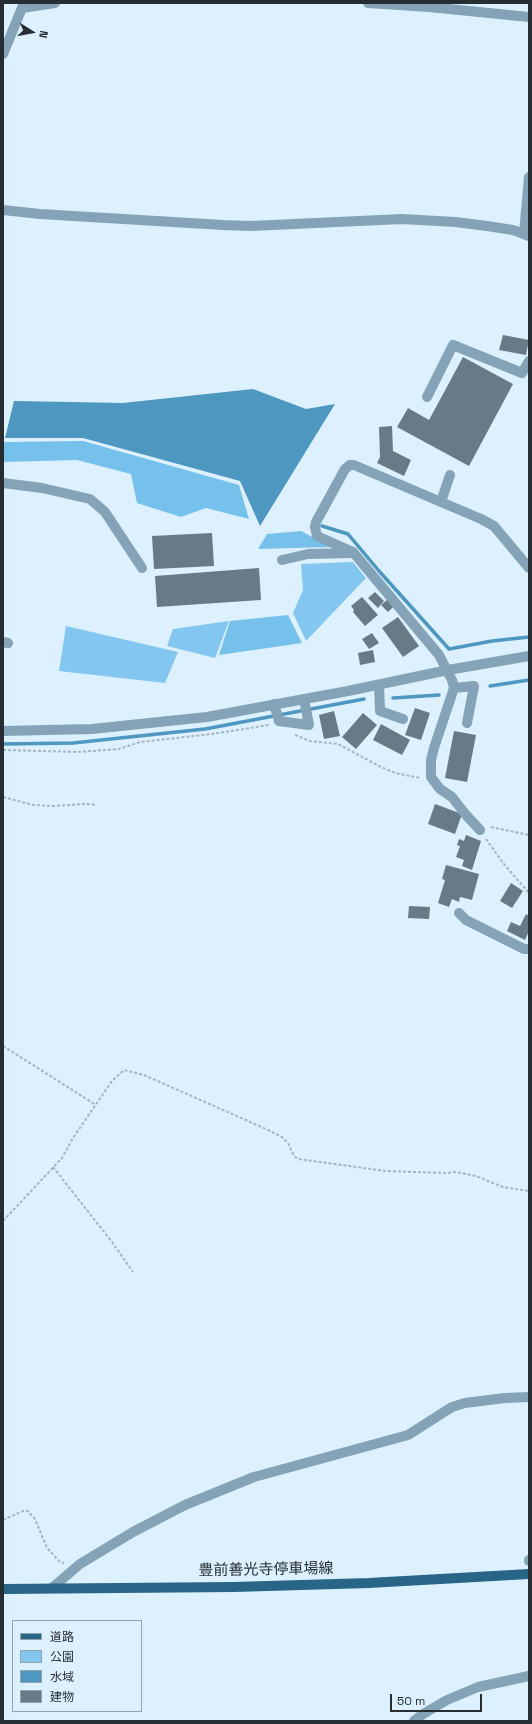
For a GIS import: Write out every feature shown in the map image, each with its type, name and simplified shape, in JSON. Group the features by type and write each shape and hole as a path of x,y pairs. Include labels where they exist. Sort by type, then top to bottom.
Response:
{"main road":[{"name":"豊前善光寺停車場線","path":"3,1589 266,1586 369,1583 529,1574"}],"street":[{"path":"3,54 23,6 55,3"},
{"path":"368,3 429,7 529,18"},
{"path":"3,210 40,214 230,225 402,219 455,222 526,234 529,177"},
{"path":"427,397 453,345 522,373 529,361"},
{"path":"480,830 452,797 440,789 431,777 434,748 454,688 448,670 440,655 353,552 317,536 315,527 316,522 345,469 350,465 356,465 494,526 503,534 529,568"},
{"path":"441,502 450,475"},
{"path":"3,483 42,488 90,499 105,512 142,568"},
{"path":"282,560 308,554 353,552"},
{"path":"277,714 304,702 448,670 529,656"},
{"path":"379,685 380,710 403,719"},
{"path":"454,688 474,686 467,723"},
{"path":"3,731 92,729 207,716 277,714 309,725 304,702"},
{"path":"459,913 466,920 524,949 529,949"},
{"path":"52,1588 76,1567 133,1532 186,1505 254,1477 408,1435 452,1407 465,1403 504,1398 529,1398"},
{"path":"414,1721 447,1700 478,1687 529,1676"}],"path":[{"path":"3,750 78,752 119,748 140,742 267,726 277,714 283,728 296,736 310,741 338,744 395,773 414,778 431,777"},
{"path":"3,797 33,805 97,805"},
{"path":"529,835 491,827 480,830 503,863 529,893"},
{"path":"3,1046 96,1105"},
{"path":"3,1221 62,1158 96,1105 118,1074 124,1070 129,1070 144,1075 171,1086 282,1137 288,1143 294,1156 298,1159 386,1171 456,1172 476,1176 503,1187 529,1191"},
{"path":"53,1168 134,1272"},
{"path":"3,1520 24,1511 28,1511 35,1519 47,1548 60,1562 76,1567"}],"green space":[{"path":"353,562 366,578 306,641 293,613 303,590 301,564"},
{"path":"229,621 215,658 167,646 173,629"},
{"path":"66,626 178,652 165,683 59,671"}],"shaded area":[{"path":"83,441 239,485 249,519 206,508 181,517 137,503 131,474 77,460 3,462 3,442"},
{"path":"301,531 331,547 258,549 267,534"},
{"path":"288,615 302,643 219,655 230,621"}],"water":[{"path":"253,389 306,409 335,404 260,526 240,481 83,438 5,438 14,401 123,403"}],"building":[{"path":"503,335 529,340 526,355 499,350"},
{"path":"463,357 513,384 469,466 397,427 408,408 429,420"},
{"path":"392,426 393,451 411,460 404,476 377,463 380,457 379,427"},
{"path":"212,533 214,566 154,569 152,536"},
{"path":"259,568 261,600 157,607 155,576"},
{"path":"375,592 384,601 378,608 368,598"},
{"path":"362,597 378,615 365,626 353,612 354,610 351,606"},
{"path":"388,599 394,606 388,612 381,605"},
{"path":"398,617 419,646 403,657 382,628"},
{"path":"372,633 379,643 369,649 362,639"},
{"path":"373,650 375,662 360,665 358,653"},
{"path":"415,708 430,713 421,740 405,735"},
{"path":"334,711 340,736 324,739 319,715"},
{"path":"363,713 377,725 356,749 342,737"},
{"path":"381,724 410,740 402,755 373,740"},
{"path":"454,731 476,735 467,782 445,778"},
{"path":"435,804 462,814 455,834 428,824"},
{"path":"466,835 481,841 472,870 462,866 464,860 456,857 460,846 457,845 459,839 464,841"},
{"path":"446,865 479,874 472,900 460,897 459,902 452,899 449,907 438,903 445,880 442,879"},
{"path":"511,883 523,891 512,908 500,901"},
{"path":"409,906 430,907 429,919 408,918"},
{"path":"526,914 529,916 529,931 525,940 507,931 511,922 520,926"}],"waterway":[{"path":"322,526 348,534 449,649 492,641 529,637"},
{"path":"490,686 529,680"},
{"path":"393,698 439,695"},
{"path":"3,744 73,743 205,729 364,699"}]}
